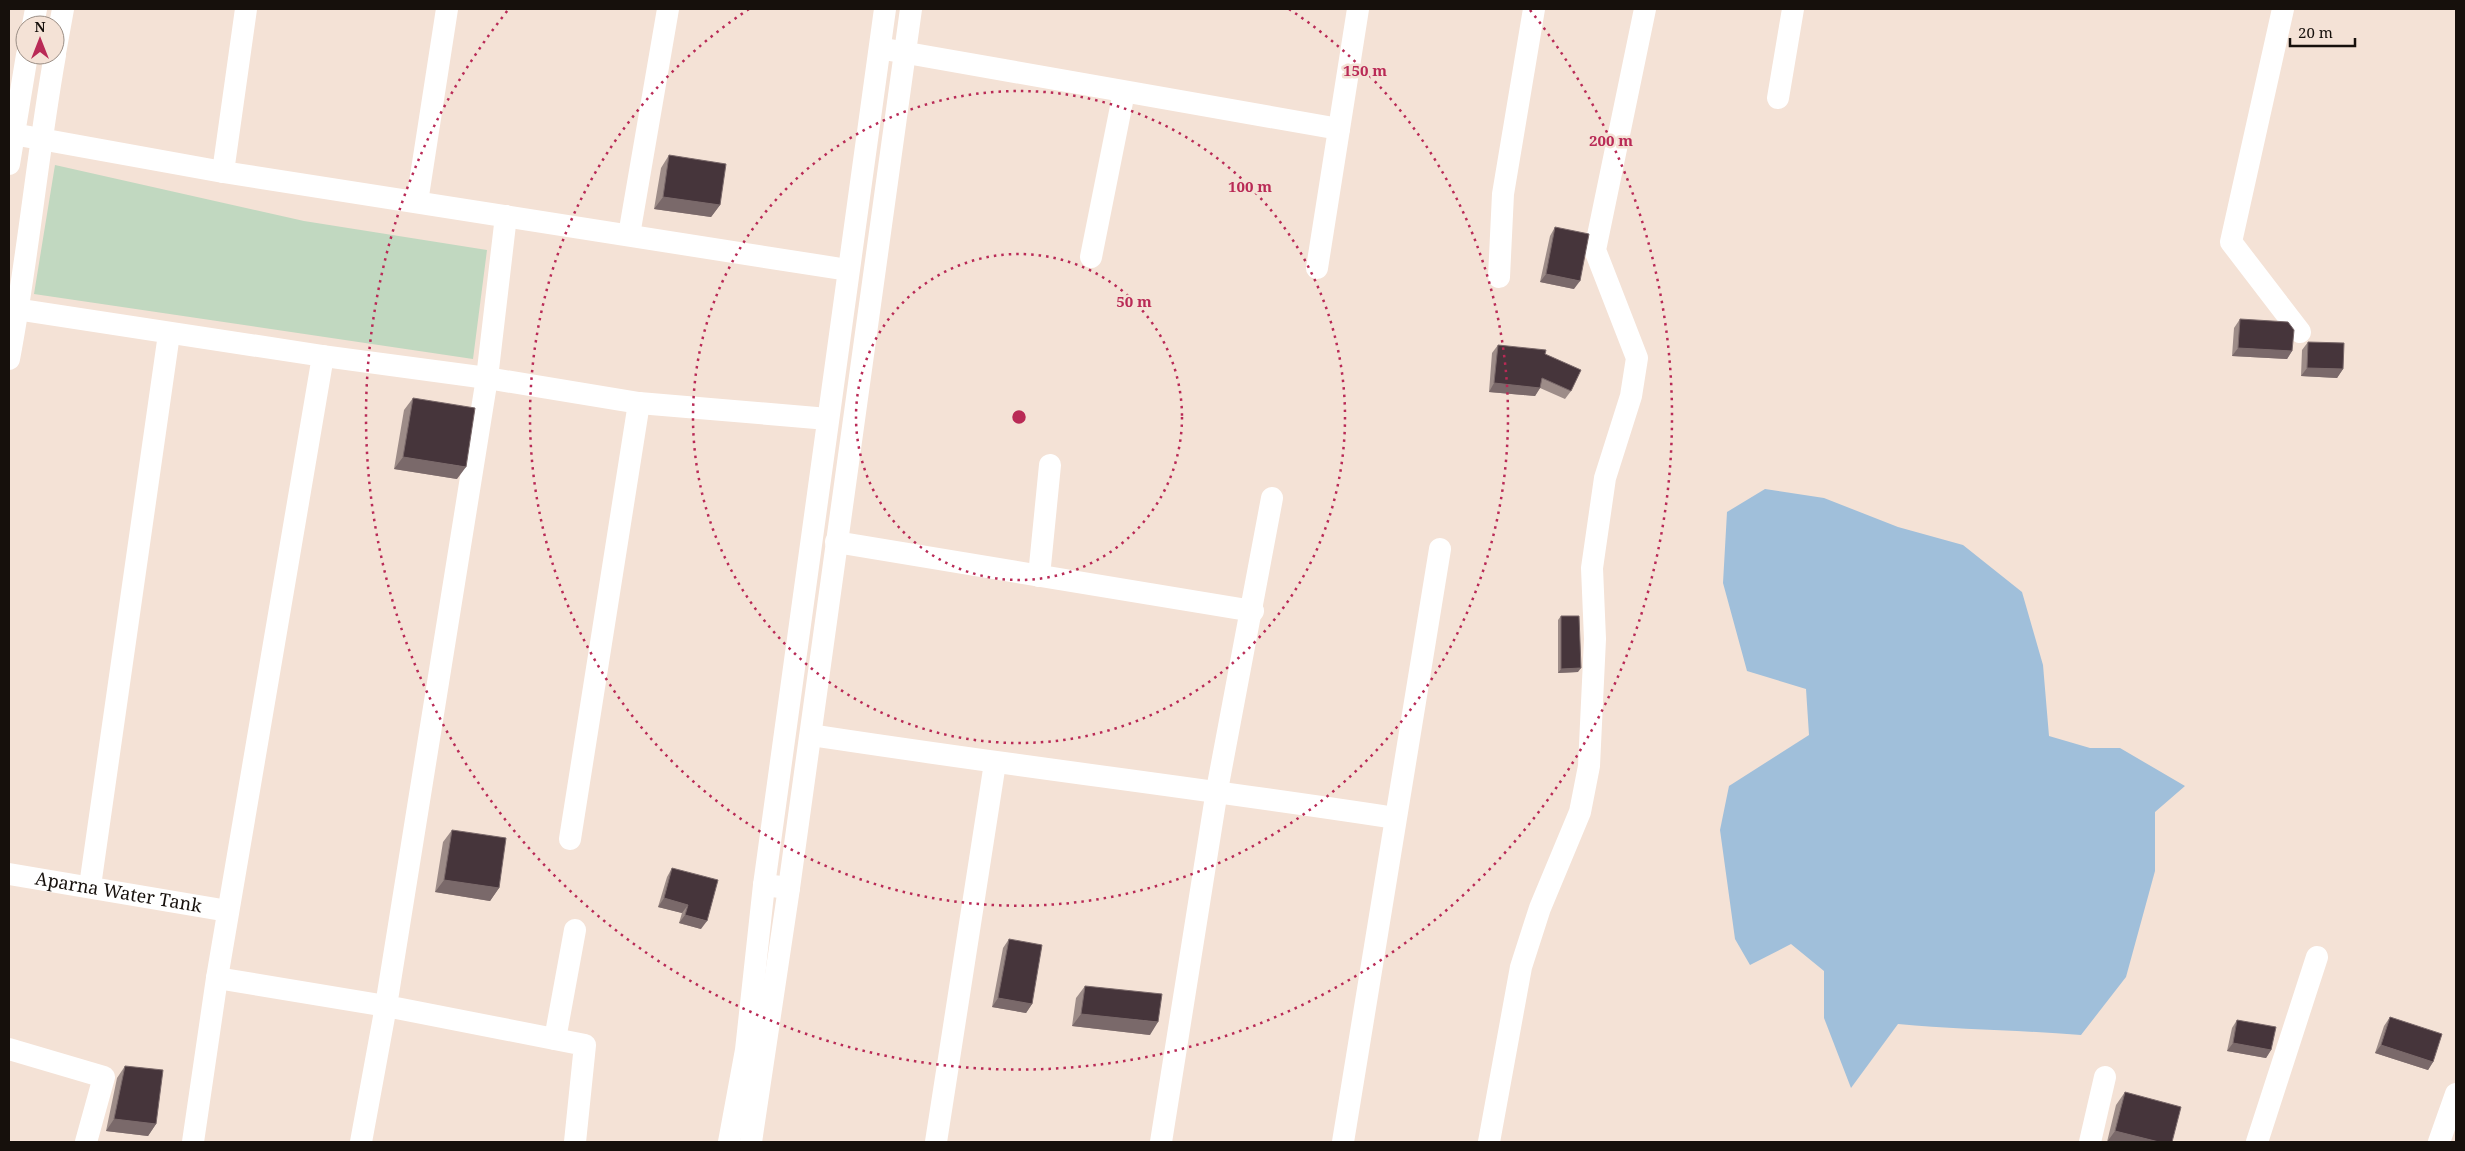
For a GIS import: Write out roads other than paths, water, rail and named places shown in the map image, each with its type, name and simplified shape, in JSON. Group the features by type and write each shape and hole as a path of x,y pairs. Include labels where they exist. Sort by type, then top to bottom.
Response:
{"street":[{"path":"223,172 246,9"},
{"path":"417,202 447,9"},
{"path":"630,235 668,9"},
{"path":"752,1142 764,885 885,9"},
{"path":"729,1142 755,1052 790,888 836,542 911,9"},
{"path":"1317,268 1358,9"},
{"path":"1499,277 1503,194 1534,9"},
{"path":"1489,1142 1521,967 1540,908 1580,812 1589,766 1595,639 1592,568 1605,478 1631,396 1638,358 1595,250 1645,9"},
{"path":"1778,98 1793,9"},
{"path":"2283,9 2231,242 2300,332"},
{"path":"879,48 1339,129"},
{"path":"9,164 25,65"},
{"path":"9,359 13,309 53,65"},
{"path":"1091,258 1124,92"},
{"path":"13,134 223,172 848,270"},
{"path":"361,1142 386,1006 487,378 506,216"},
{"path":"13,309 169,334 487,378 640,403 828,419"},
{"path":"90,886 169,334"},
{"path":"193,1142 216,978 323,356"},
{"path":"570,839 640,403"},
{"path":"1038,576 1050,466"},
{"path":"1161,1142 1217,790 1253,611 1272,498"},
{"path":"836,542 1253,611"},
{"path":"1343,1142 1440,549"},
{"path":"811,735 995,763 1217,790 1395,818"},
{"path":"936,1142 995,763"},
{"name":"Aparna Water Tank","path":"9,874 90,886 228,911"},
{"path":"764,885 790,888"},
{"path":"555,1039 575,930"},
{"path":"2257,1142 2318,957"},
{"path":"216,978 386,1006 586,1045 575,1142"},
{"path":"9,1049 104,1077 86,1142"},
{"path":"2090,1142 2105,1077"},
{"path":"2439,1142 2456,1094"}],"water":[{"path":"1765,489 1824,498 1898,527 1963,545 2022,592 2043,665 2049,736 2090,748 2120,748 2185,786 2155,812 2155,871 2126,977 2081,1035 1898,1024 1851,1088 1824,1018 1824,971 1791,944 1750,965 1735,939 1720,830 1729,786 1809,735 1806,689 1747,671 1723,583 1727,512"}]}
